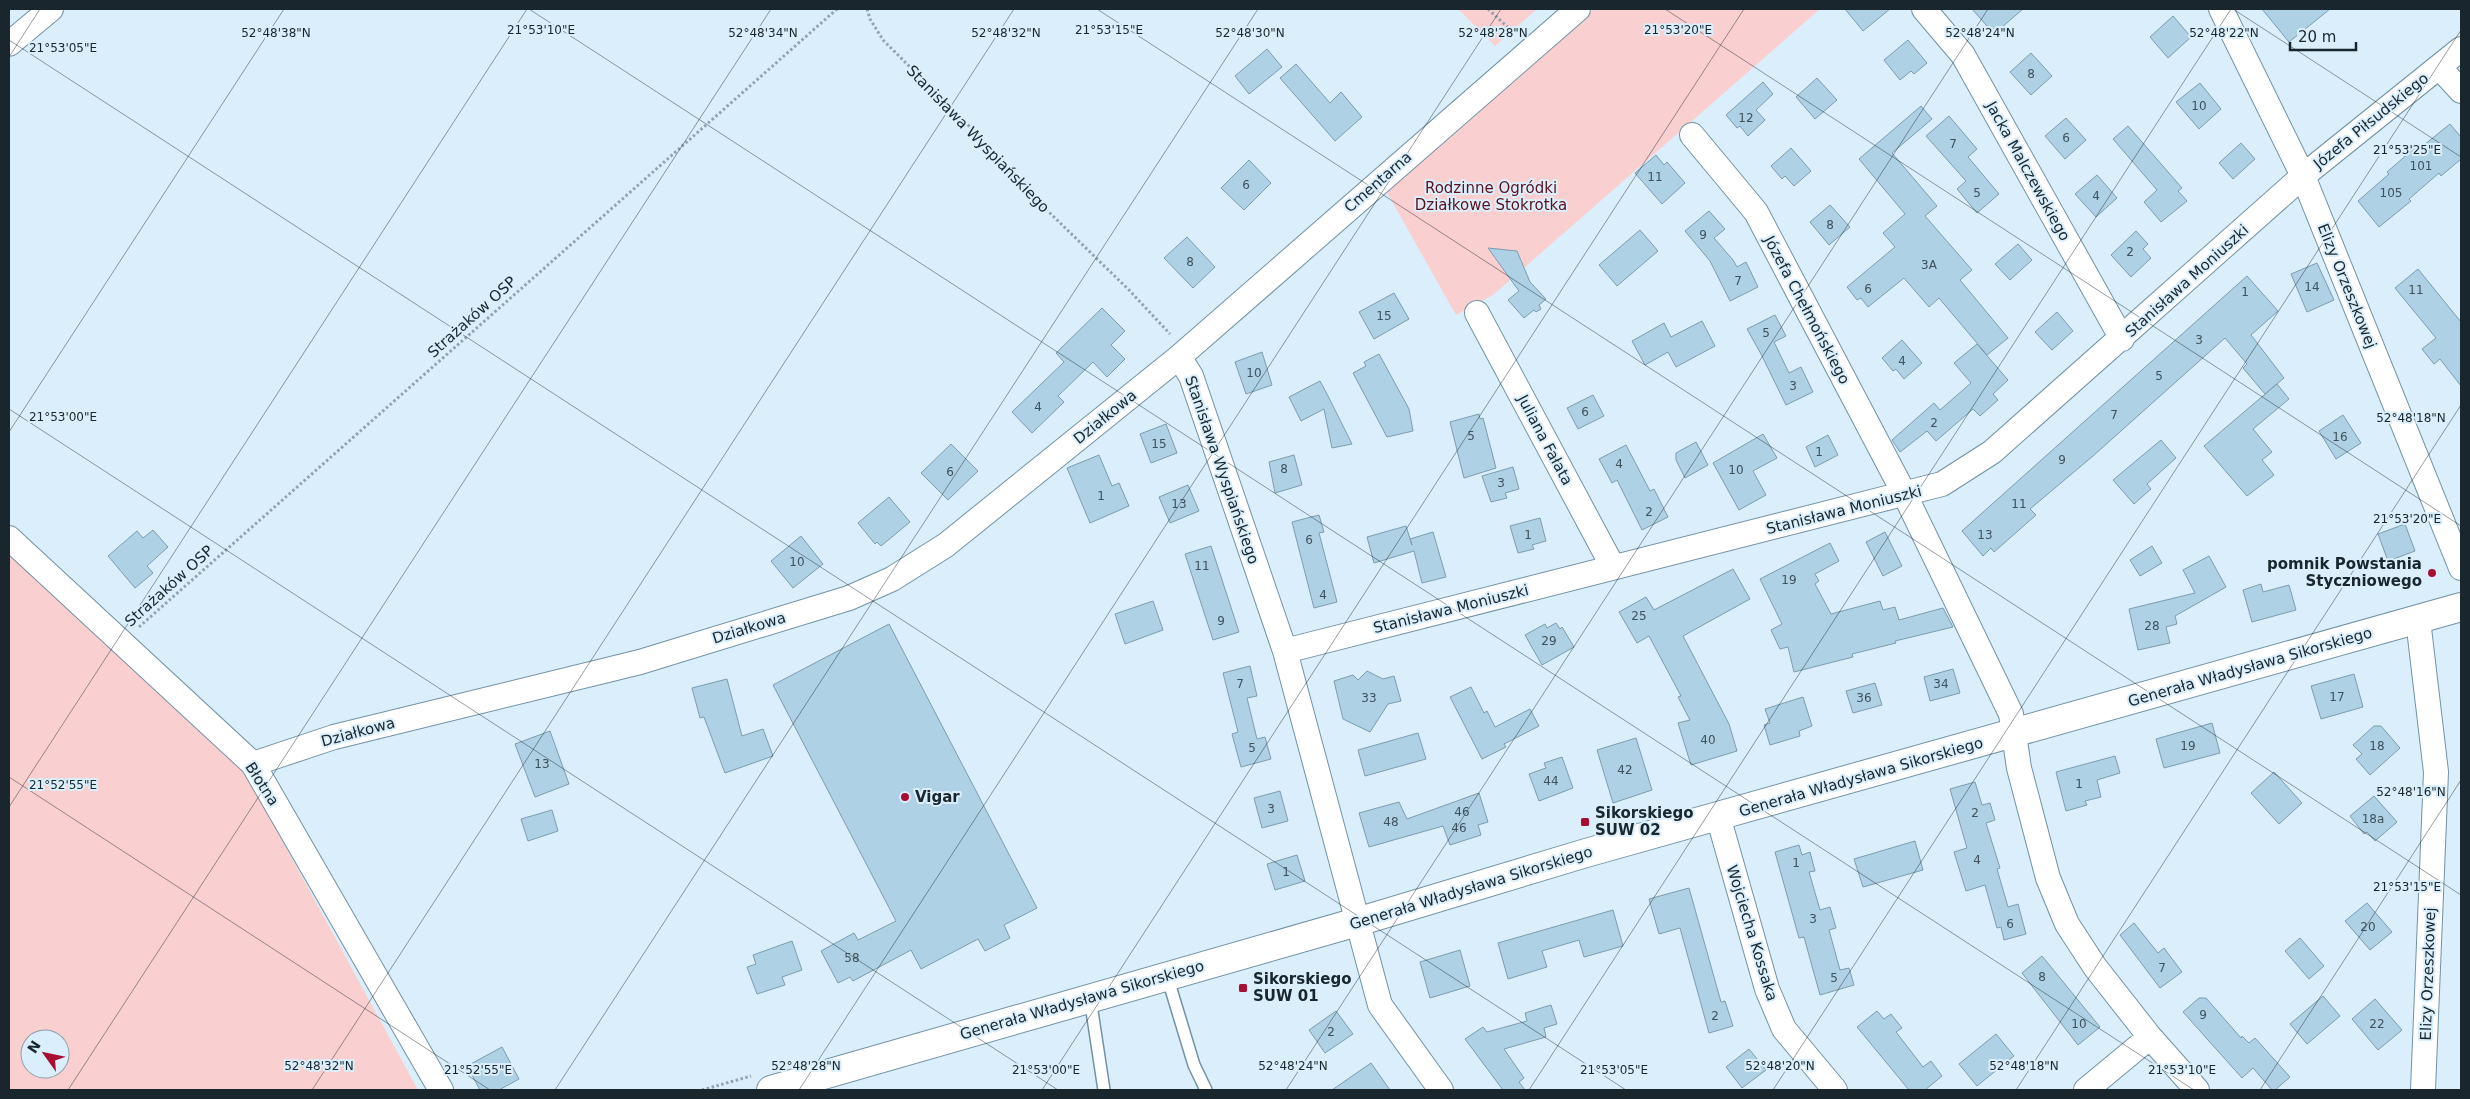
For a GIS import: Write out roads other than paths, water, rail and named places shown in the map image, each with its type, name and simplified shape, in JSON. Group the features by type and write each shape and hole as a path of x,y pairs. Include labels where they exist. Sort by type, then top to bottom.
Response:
{"street":[{"path":"9,44 51,9"},
{"name":"Cmentarna","path":"1179,356 1578,9"},
{"name":"Jacka Malczewskiego","path":"1924,9 1963,55 2122,339"},
{"name":"Elizy Orzeszkowej","path":"2221,9 2303,176 2461,568"},
{"name":"Józefa Piłsudskiego","path":"2303,176 2461,49"},
{"name":"Józefa Piłsudskiego","path":"2439,67 2461,91"},
{"name":"Józefa Chełmońskiego","path":"1692,135 1756,212 1905,495 2011,714 2019,768 2048,878 2067,924 2095,966 2150,1037 2197,1090"},
{"name":"Stanisława Moniuszki","path":"1284,651 1905,495 1942,484 1992,452 2122,339 2303,176"},
{"name":"Juliana Fałata","path":"1478,313 1613,567"},
{"name":"Stanisława Wyspiańskiego","path":"1179,356 1191,376 1284,651 1380,1005 1441,1090"},
{"name":"Działkowa","path":"253,764 334,737 640,662 849,598 884,583 946,545 1179,356"},
{"name":"Błotna","path":"9,538 253,764 441,1090"},
{"name":"Generała Władysława Sikorskiego","path":"771,1090 1357,922 1578,855 2461,607"},
{"name":"Elizy Orzeszkowej","path":"2418,620 2436,772 2423,1090"},
{"name":"Wojciecha Kossaka","path":"1718,816 1767,989 1784,1029 1835,1090"},
{"path":"2086,1090 2150,1037"}],"lane":[{"path":"1167,976 1194,1065 1206,1090"},
{"path":"1090,998 1104,1090"}],"place":[{"name":"pomnik Powstania Styczniowego","path":"2432,573"},
{"name":"Vigar","path":"905,797"},
{"name":"Sikorskiego SUW 02","path":"1585,822"},
{"name":"Sikorskiego SUW 01","path":"1243,988"}],"park label":[{"name":"Rodzinne Ogródki Działkowe Stokrotka","path":"1491,196"}]}
